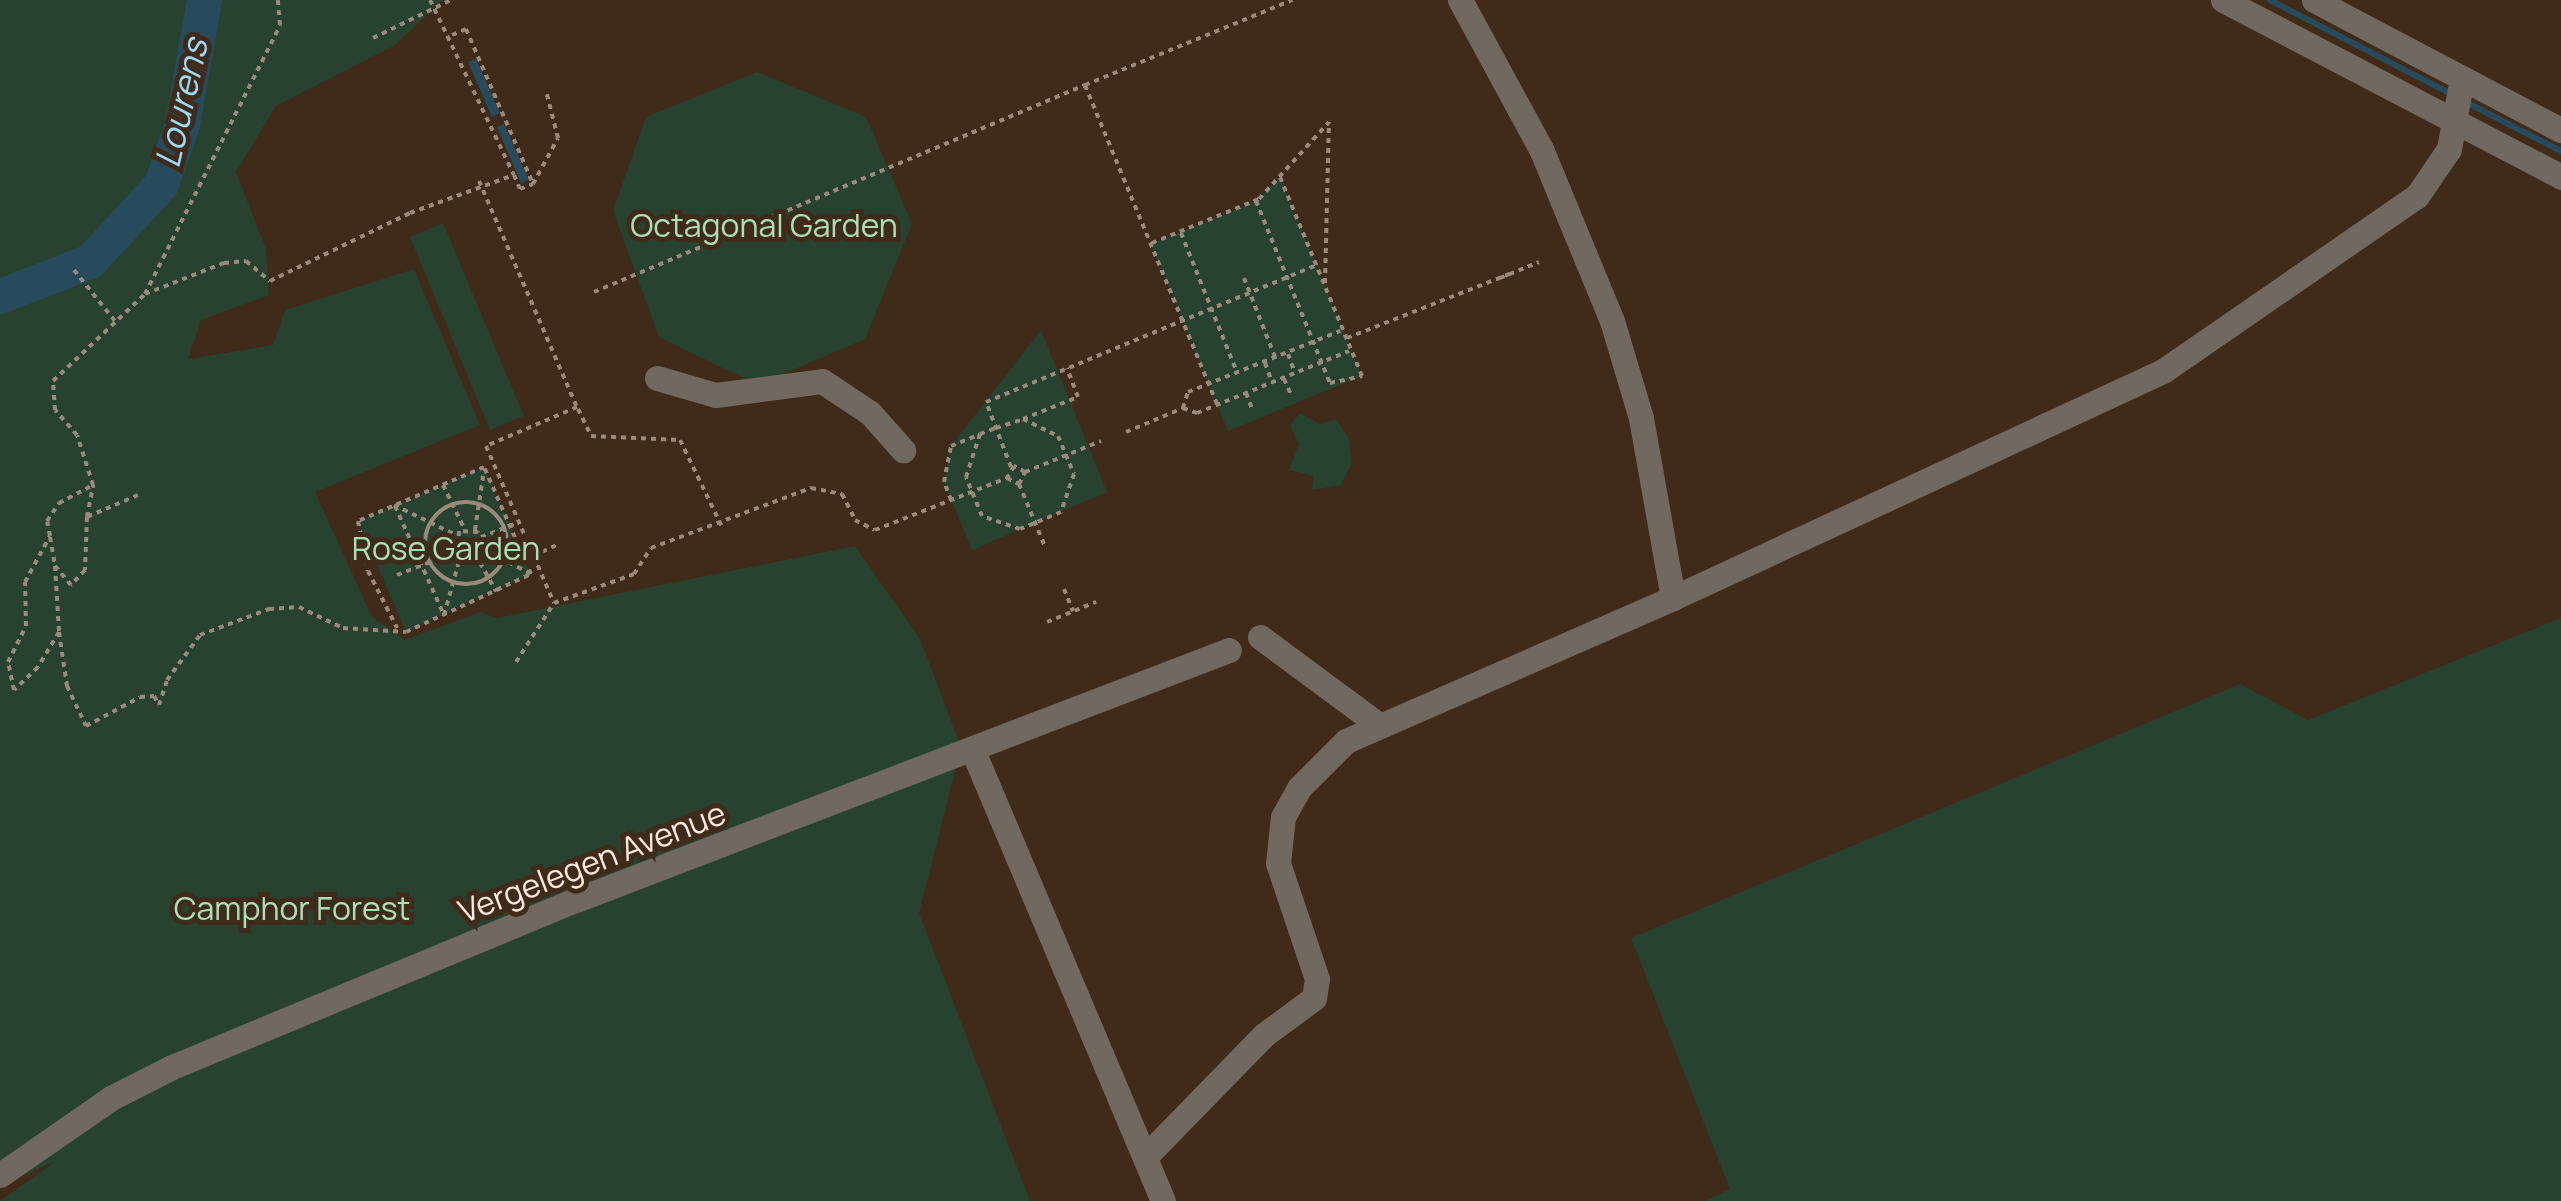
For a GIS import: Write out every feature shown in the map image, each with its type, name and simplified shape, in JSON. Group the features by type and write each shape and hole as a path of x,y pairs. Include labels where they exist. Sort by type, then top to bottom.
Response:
{"street":[{"path":"1460,0 1541,149 1612,321 1641,418 1673,598"},
{"path":"2223,0 2561,177"},
{"path":"2314,0 2561,130"},
{"path":"1144,1156 1264,1035 1314,998 1317,979 1278,863 1279,832 1300,788 1346,741 1673,598 2163,371 2417,196 2440,170 2462,78"},
{"path":"657,378 716,395 822,381 870,413 904,450"},
{"path":"1260,637 1379,725"},
{"name":"Vergelegen Avenue","path":"0,1175 110,1098 172,1067 576,900 1229,650"},
{"path":"973,751 1163,1201"}],"path":[{"path":"145,294 280,24 278,0"},
{"path":"430,0 452,35 520,189 532,184 558,138 546,91"},
{"path":"372,38 451,0"},
{"path":"594,292 1292,0"},
{"path":"452,35 466,29 532,184"},
{"path":"1085,85 1217,404"},
{"path":"491,124 504,118"},
{"path":"1151,244 1256,201 1329,122 1324,288"},
{"path":"55,566 71,585 85,570 87,517 94,485 77,435 55,410 53,381 145,294 224,262 246,261 270,281 410,212 514,175"},
{"path":"1256,201 1333,386 1362,376 1280,176"},
{"path":"479,181 592,436 680,440 721,524"},
{"path":"1181,232 1237,372"},
{"path":"1345,339 1540,262"},
{"path":"516,662 554,603 634,574 651,548 811,488 842,494 855,520 875,530 1007,478 1011,467 986,402 1316,266"},
{"path":"74,270 115,321"},
{"path":"1244,278 1276,357"},
{"path":"540,318 546,312"},
{"path":"1183,408 1188,392 1341,330"},
{"path":"1126,432 1183,408 1196,413 1350,351"},
{"path":"1287,352 1295,373"},
{"path":"1264,361 1272,382"},
{"path":"952,501 944,482 950,446 1078,397 1066,368"},
{"path":"1284,378 1292,397"},
{"path":"1246,393 1253,411"},
{"path":"554,603 486,446 577,407"},
{"path":"980,434 966,477 982,516 1020,530 1061,512 1074,474 1058,436 1024,419"},
{"path":"1011,467 1025,472 1101,442"},
{"path":"396,628 358,520 484,467"},
{"path":"475,530 484,467"},
{"path":"484,467 507,527 531,574"},
{"path":"1019,484 1025,472"},
{"path":"1007,478 1019,484 1046,549"},
{"path":"443,484 464,528"},
{"path":"94,485 60,502 47,520 67,686 86,726 140,696 154,696 159,705 168,680 200,635 270,609 299,607 343,628 396,628 406,632 531,574"},
{"path":"87,517 138,495"},
{"path":"430,522 452,505 479,504 507,527"},
{"path":"394,505 456,535"},
{"path":"394,505 444,615"},
{"path":"430,522 430,562"},
{"path":"481,536 518,523"},
{"path":"430,562 454,582 489,577 504,560 507,527"},
{"path":"464,528 481,536"},
{"path":"456,535 464,528"},
{"path":"444,615 459,552 456,535"},
{"path":"50,536 25,582 26,626 8,662 14,690 38,668 59,632"},
{"path":"475,554 481,536"},
{"path":"534,556 559,544"},
{"path":"480,547 531,574"},
{"path":"396,574 459,552 475,554"},
{"path":"475,554 496,591"},
{"path":"1064,589 1073,611"},
{"path":"1048,622 1096,602"}],"green space":[{"name":"Camphor Forest","path":"0,0 443,0 395,45 276,106 236,172 266,249 269,295 201,320 188,359 273,345 285,310 414,269 480,425 315,492 372,617 405,640 480,612 497,618 855,546 920,639 961,747 919,913 1030,1201 0,1201 56,1161 0,1186"},
{"name":"Octagonal Garden","path":"757,72 866,117 912,224 865,339 758,385 659,337 613,211 646,117"},
{"path":"1280,177 1362,376 1228,431 1151,244 1256,201"},
{"path":"443,223 524,416 490,430 410,237"},
{"path":"1041,330 1107,492 972,550 944,482 951,446"},
{"path":"1300,413 1320,424 1336,419 1349,438 1352,463 1341,485 1312,490 1314,476 1289,470 1299,444 1290,425"},
{"name":"Rose Garden","path":"484,467 531,574 406,632 358,521"},
{"path":"2561,618 2561,1201 1705,1201 1730,1189 1631,938 2240,684 2308,720"}],"water":[{"path":"476,59 500,113 492,117 468,62"},
{"path":"504,124 529,180 521,183 497,127"}],"waterway":[{"name":"Lourens","path":"0,296 90,261 161,184 182,124 204,0"},
{"path":"2270,0 2451,94"},
{"path":"2464,101 2561,151"}]}
